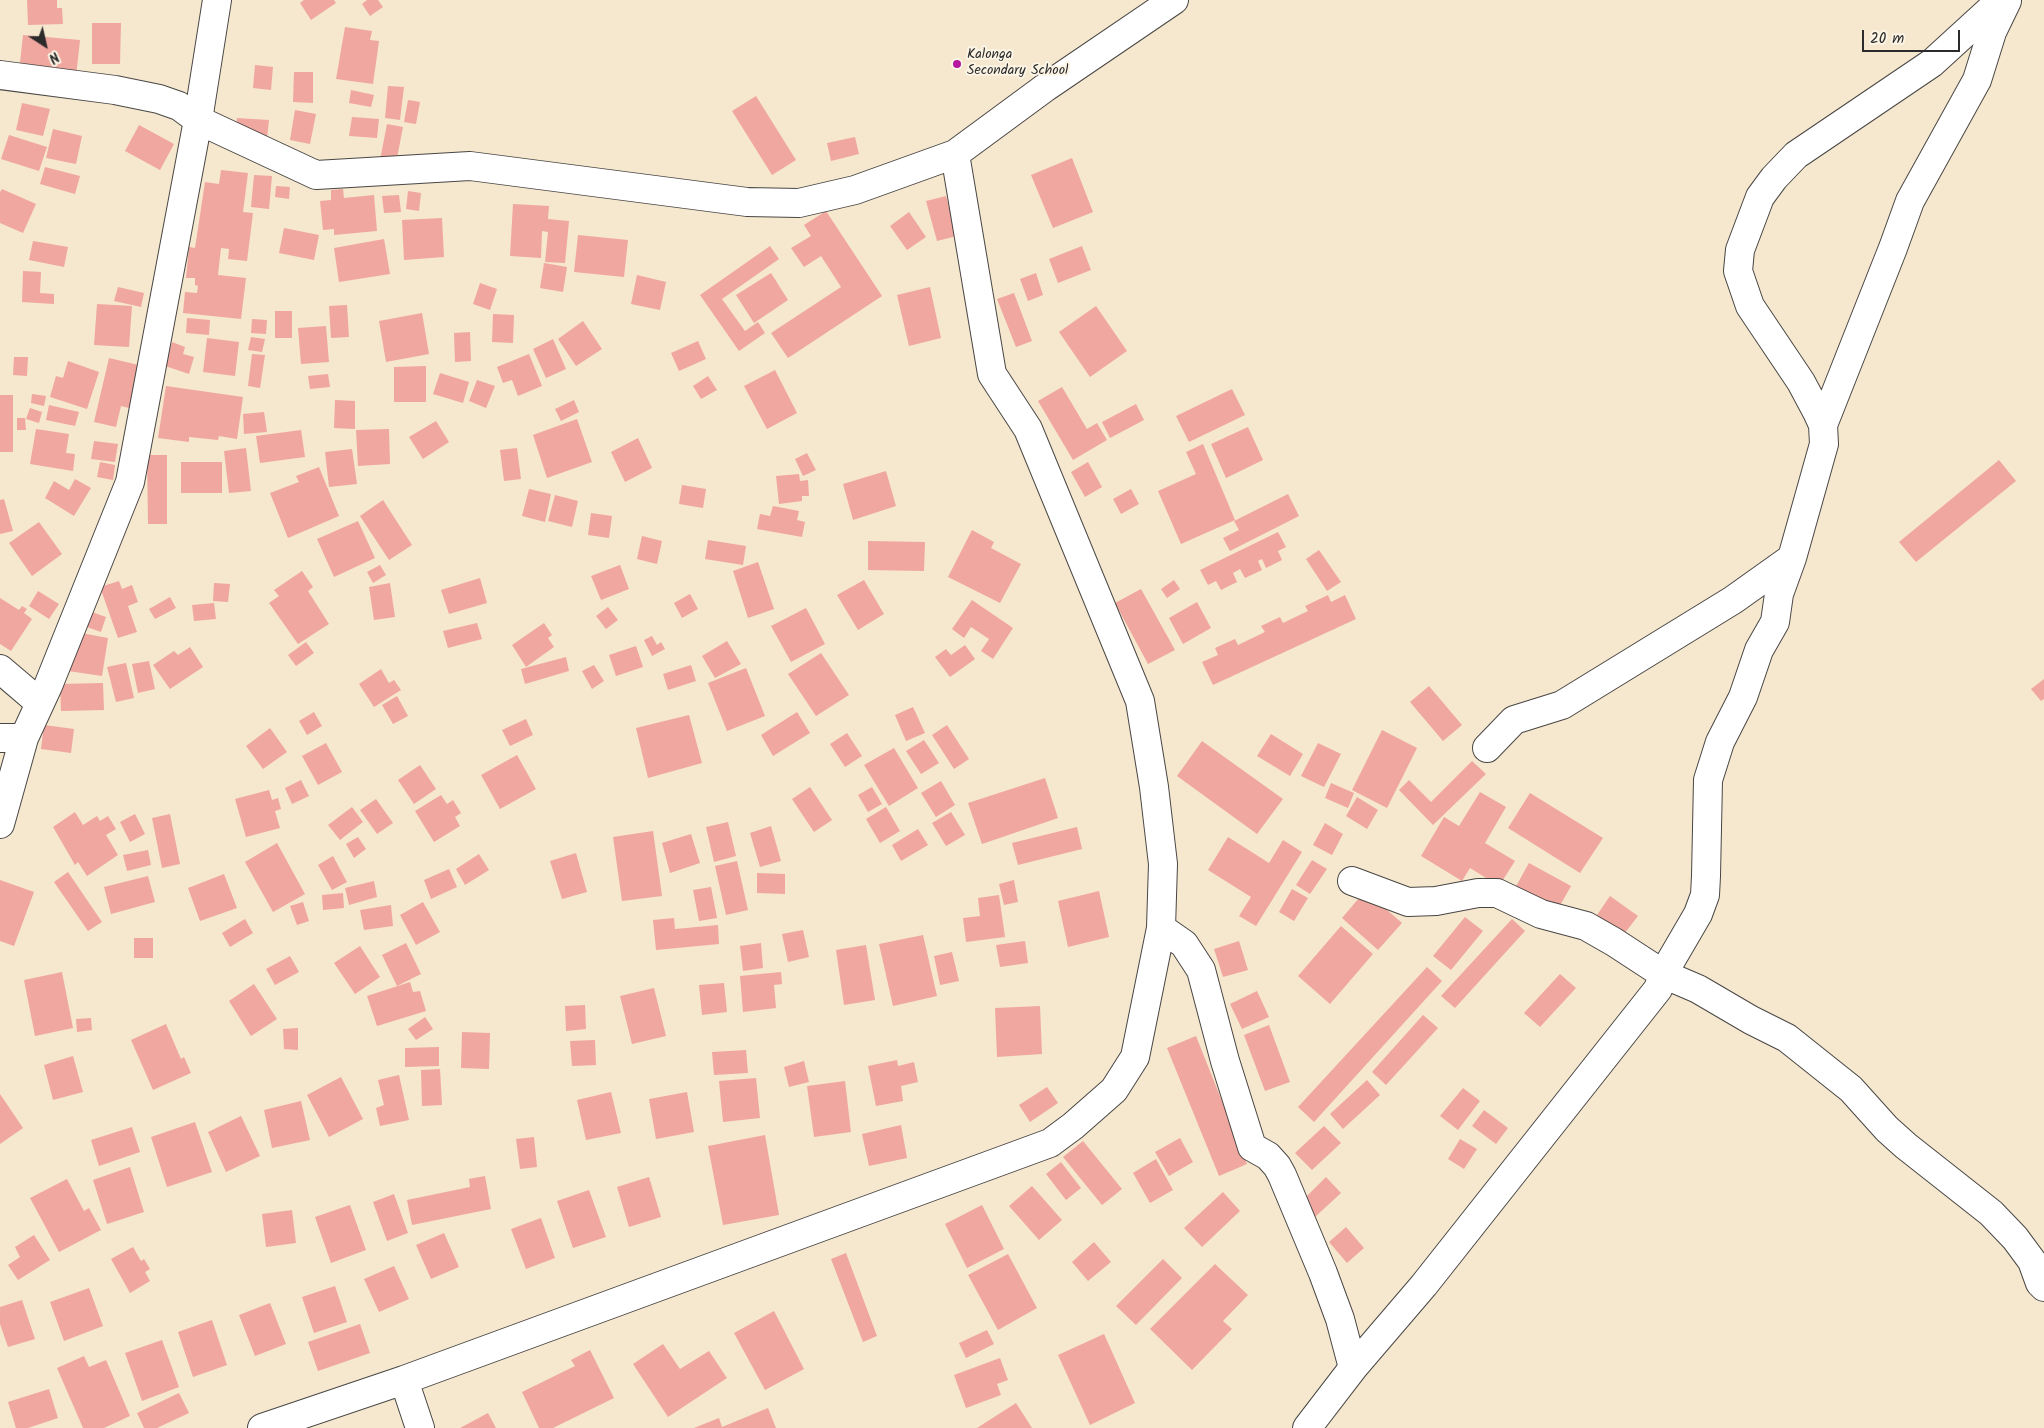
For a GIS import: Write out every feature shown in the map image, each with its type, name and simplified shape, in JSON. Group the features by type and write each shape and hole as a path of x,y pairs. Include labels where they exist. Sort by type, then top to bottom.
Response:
{"street":[{"path":"0,824 12,738 40,703 130,482 198,120 217,0"},
{"path":"0,75 115,90 159,99 180,106 198,120 316,176 470,166 747,202 799,203 855,190 955,154 1046,87 1174,0"},
{"path":"1307,1428 1353,1368 1424,1285 1658,989 1663,974 1698,914 1705,895 1708,780 1720,742 1743,697 1759,650 1775,622 1778,594 1792,558 1824,444 1823,425 1801,382 1750,306 1738,271 1740,250 1760,197 1774,178 1796,155 1932,63 2001,0"},
{"path":"1823,425 1910,201 1977,80 1992,32 2008,0"},
{"path":"262,1428 404,1380 1050,1143 1073,1126 1114,1090 1135,1057 1162,928 1163,864 1154,787 1140,701 1028,429 992,374 955,154"},
{"path":"1488,748 1514,720 1562,704 1733,600 1792,558"},
{"path":"0,669 40,703"},
{"path":"1352,881 1408,902 1436,901 1478,893 1497,893 1541,914 1586,926 1663,974 1698,989 1751,1020 1787,1038 1812,1056 1831,1075 1851,1089 1887,1129 1906,1146 1991,1213 2015,1238 2032,1261 2040,1283 2044,1287"},
{"path":"1162,928 1184,944 1201,970 1227,1070 1252,1147 1268,1156 1282,1175 1340,1319 1353,1368"},
{"path":"404,1380 420,1428"}],"building":[{"path":"27,0 57,0 57,8 62,8 63,24 28,25"},
{"path":"304,0 334,0 336,3 311,20 300,3"},
{"path":"367,0 378,0 383,7 370,16 362,4"},
{"path":"92,23 121,23 120,64 92,64"},
{"path":"345,27 372,31 370,40 379,41 373,84 336,79"},
{"path":"23,35 80,40 76,77 19,72"},
{"path":"255,65 273,67 271,90 253,88"},
{"path":"294,72 313,72 313,103 293,102"},
{"path":"388,86 404,87 400,120 385,118"},
{"path":"351,90 374,95 371,107 349,103"},
{"path":"756,96 796,160 772,175 732,111"},
{"path":"408,100 420,102 416,124 404,122"},
{"path":"22,103 50,109 43,136 16,130"},
{"path":"295,110 316,114 310,144 290,140"},
{"path":"352,117 379,119 377,138 349,136"},
{"path":"237,118 269,120 267,138 235,135"},
{"path":"387,124 403,127 396,163 380,160"},
{"path":"139,125 174,144 160,170 125,151"},
{"path":"53,129 82,136 76,164 46,158"},
{"path":"9,135 47,147 39,171 1,159"},
{"path":"855,137 859,154 831,161 827,143"},
{"path":"1072,158 1093,212 1053,228 1031,175"},
{"path":"45,167 80,176 75,194 40,184"},
{"path":"221,170 248,173 243,212 253,213 247,261 228,259 229,249 221,248 218,275 246,278 241,319 183,313 185,292 197,293 198,286 195,285 195,278 186,278 189,247 195,248 205,182 219,184"},
{"path":"254,175 272,176 269,209 251,207"},
{"path":"276,186 290,187 289,199 275,197"},
{"path":"2,189 36,204 23,233 0,223 0,192"},
{"path":"343,189 344,198 374,195 377,231 334,235 334,229 323,230 320,201 331,200 331,190"},
{"path":"408,191 421,193 419,211 406,209"},
{"path":"399,195 401,212 384,213 382,196"},
{"path":"946,196 957,236 937,241 926,201"},
{"path":"513,204 549,206 548,219 569,221 565,263 545,262 548,232 542,231 541,258 510,256"},
{"path":"826,211 882,296 788,358 771,333 841,287 821,256 804,267 791,248 811,236 804,225"},
{"path":"909,212 926,237 907,250 890,226"},
{"path":"442,218 444,257 404,260 402,220"},
{"path":"284,228 319,235 314,260 279,253"},
{"path":"578,235 628,240 624,277 574,272"},
{"path":"384,239 390,274 339,282 334,248"},
{"path":"33,241 68,247 64,267 29,260"},
{"path":"770,246 779,259 722,299 745,331 758,322 765,333 739,351 700,295"},
{"path":"1082,246 1091,270 1058,283 1049,259"},
{"path":"544,263 567,267 563,292 540,288"},
{"path":"23,271 41,272 40,293 54,294 54,304 22,302"},
{"path":"771,273 788,300 754,323 736,295"},
{"path":"1036,273 1043,295 1028,301 1020,279"},
{"path":"637,275 666,282 660,310 631,304"},
{"path":"480,283 497,289 490,310 473,304"},
{"path":"118,287 144,293 141,307 114,301"},
{"path":"930,287 941,338 909,346 897,295"},
{"path":"1014,293 1032,341 1016,347 997,299"},
{"path":"97,304 132,306 129,347 94,345"},
{"path":"347,305 349,337 331,338 329,306"},
{"path":"1096,306 1127,351 1090,377 1059,332"},
{"path":"275,311 292,311 292,338 275,338"},
{"path":"422,313 429,354 386,362 379,321"},
{"path":"493,314 514,315 513,343 492,342"},
{"path":"187,318 210,320 209,335 186,333"},
{"path":"252,319 267,320 266,334 251,333"},
{"path":"583,321 602,349 576,366 558,339"},
{"path":"326,326 329,362 301,364 298,328"},
{"path":"470,332 471,361 455,362 454,333"},
{"path":"251,337 265,339 262,352 248,350"},
{"path":"207,338 239,342 235,376 203,372"},
{"path":"553,339 566,369 546,378 533,349"},
{"path":"698,341 706,359 679,371 671,353"},
{"path":"172,342 185,347 183,354 194,357 189,374 165,366"},
{"path":"252,354 265,355 260,388 248,386"},
{"path":"529,354 542,386 518,396 512,380 503,383 497,367"},
{"path":"14,357 28,357 27,376 13,375"},
{"path":"109,358 143,366 133,409 121,406 116,427 94,422"},
{"path":"68,361 99,372 87,409 50,397 56,376 63,378"},
{"path":"426,366 426,402 394,402 394,367"},
{"path":"775,370 797,413 767,429 744,386"},
{"path":"440,373 469,382 463,403 433,394"},
{"path":"328,374 330,387 310,389 308,376"},
{"path":"708,376 717,390 701,399 693,386"},
{"path":"477,380 495,386 486,408 469,401"},
{"path":"166,386 243,397 237,439 219,436 218,440 189,437 189,442 158,438"},
{"path":"1062,387 1087,429 1097,423 1107,440 1073,460 1038,401"},
{"path":"1232,389 1245,415 1189,442 1176,416"},
{"path":"32,394 46,396 44,406 31,403"},
{"path":"0,395 13,395 13,452 0,452"},
{"path":"335,400 355,401 355,429 334,428"},
{"path":"574,400 579,412 561,421 555,409"},
{"path":"1136,404 1144,420 1110,438 1102,422"},
{"path":"49,405 79,412 75,426 46,420"},
{"path":"30,408 42,412 39,423 26,419"},
{"path":"264,412 267,432 244,434 243,414"},
{"path":"17,418 25,418 26,430 17,430"},
{"path":"577,419 592,462 547,478 533,435"},
{"path":"436,421 449,442 423,459 409,437"},
{"path":"1248,427 1263,460 1226,478 1211,444"},
{"path":"36,429 69,434 66,453 75,454 73,471 30,464"},
{"path":"389,429 390,464 358,466 356,430"},
{"path":"301,430 305,457 260,463 256,436"},
{"path":"638,438 652,468 625,482 611,452"},
{"path":"94,441 118,444 115,462 91,459"},
{"path":"1203,444 1235,520 1181,544 1158,491 1196,474 1186,452"},
{"path":"246,448 251,491 229,493 224,451"},
{"path":"517,448 521,479 504,481 500,450"},
{"path":"352,449 357,484 329,487 325,452"},
{"path":"807,453 816,470 803,476 795,459"},
{"path":"147,455 167,455 167,524 148,524"},
{"path":"1999,460 2016,481 1916,562 1899,542"},
{"path":"100,462 115,465 113,480 97,477"},
{"path":"181,462 222,462 222,493 181,493"},
{"path":"1088,462 1102,487 1085,497 1071,472"},
{"path":"319,467 339,516 288,538 270,493 299,482 296,476"},
{"path":"886,471 896,506 853,520 843,484"},
{"path":"799,474 800,481 808,480 809,496 802,496 802,501 779,504 776,476"},
{"path":"75,479 91,488 74,516 45,498 54,481 69,490"},
{"path":"682,485 706,489 703,508 679,504"},
{"path":"529,489 551,494 545,522 522,516"},
{"path":"1131,489 1139,504 1121,514 1113,499"},
{"path":"1288,494 1299,516 1230,551 1223,538 1239,530 1234,521"},
{"path":"555,495 578,501 572,527 548,521"},
{"path":"4,499 13,531 0,534 0,500"},
{"path":"383,500 412,545 389,560 360,516"},
{"path":"773,506 799,511 797,520 805,522 802,537 757,529 760,514 770,516"},
{"path":"591,513 612,516 609,538 588,535"},
{"path":"358,521 375,558 334,577 317,539"},
{"path":"39,522 62,554 32,576 9,543"},
{"path":"972,530 994,542 991,548 1021,564 1000,603 948,577"},
{"path":"1278,532 1286,547 1278,551 1282,560 1266,568 1262,559 1258,561 1262,570 1245,578 1240,569 1233,573 1237,582 1221,590 1216,581 1208,585 1200,570"},
{"path":"642,536 662,541 657,564 637,559"},
{"path":"708,540 746,546 743,565 705,559"},
{"path":"868,541 925,542 924,571 868,570"},
{"path":"1319,550 1341,582 1327,591 1306,559"},
{"path":"758,562 774,609 748,618 733,571"},
{"path":"380,565 386,575 373,583 367,572"},
{"path":"620,565 629,589 601,600 591,576"},
{"path":"302,571 313,587 308,591 329,624 298,644 269,603 279,596 274,590"},
{"path":"480,578 487,603 449,614 441,590"},
{"path":"864,580 884,614 858,630 837,595"},
{"path":"1174,580 1180,589 1167,598 1161,589"},
{"path":"119,581 122,589 132,585 138,602 128,606 137,632 118,638 100,587"},
{"path":"214,583 230,584 228,602 213,601"},
{"path":"390,583 395,617 374,620 369,587"},
{"path":"1141,589 1175,650 1148,664 1115,603"},
{"path":"38,591 59,604 49,619 29,606"},
{"path":"690,594 698,609 682,618 674,603"},
{"path":"1328,595 1331,602 1345,595 1356,619 1213,685 1202,662 1218,655 1215,648 1235,639 1238,645 1265,632 1261,626 1280,617 1283,623 1308,611 1305,606"},
{"path":"170,597 176,608 155,619 149,609"},
{"path":"0,598 19,610 22,606 27,609 24,613 32,619 11,651 0,644"},
{"path":"972,600 1013,628 993,659 981,651 989,639 971,627 964,638 952,629"},
{"path":"1197,602 1211,628 1183,644 1169,618"},
{"path":"214,603 216,619 194,621 192,605"},
{"path":"608,607 618,620 606,629 596,616"},
{"path":"806,608 825,644 791,662 771,626"},
{"path":"92,612 106,617 101,632 87,627"},
{"path":"477,623 482,639 448,648 443,631"},
{"path":"544,623 552,635 548,638 554,647 526,667 512,645"},
{"path":"81,633 108,638 102,676 68,671 73,644 79,645"},
{"path":"652,636 657,645 661,642 665,649 652,656 644,640"},
{"path":"727,641 741,664 715,678 702,656"},
{"path":"306,642 314,653 296,666 288,655"},
{"path":"965,645 975,659 950,677 935,657 946,649 951,655"},
{"path":"636,646 643,667 616,676 609,655"},
{"path":"190,647 203,667 170,689 153,665 174,651 178,655"},
{"path":"821,653 849,695 816,716 788,674"},
{"path":"566,657 569,671 525,684 521,669"},
{"path":"149,661 155,689 138,693 132,664"},
{"path":"126,663 134,698 116,702 107,667"},
{"path":"594,665 604,681 592,689 582,671"},
{"path":"691,665 696,681 668,690 663,674"},
{"path":"746,668 765,716 727,731 708,683"},
{"path":"381,669 389,683 394,680 401,690 374,707 359,684"},
{"path":"2044,679 2044,699 2041,701 2031,689"},
{"path":"103,683 104,710 61,711 60,684"},
{"path":"1429,686 1462,725 1443,741 1410,702"},
{"path":"397,696 408,716 393,724 382,705"},
{"path":"913,707 925,733 906,741 895,715"},
{"path":"314,712 322,726 307,735 299,721"},
{"path":"797,712 810,733 773,756 761,735"},
{"path":"689,715 702,763 648,778 636,728"},
{"path":"526,719 533,735 510,746 502,730"},
{"path":"44,725 74,729 71,753 41,749"},
{"path":"947,725 969,759 954,769 932,735"},
{"path":"270,728 287,752 263,769 246,746"},
{"path":"1382,730 1417,748 1387,808 1352,790"},
{"path":"847,733 862,756 845,767 830,744"},
{"path":"1271,734 1303,754 1290,776 1257,756"},
{"path":"924,740 939,763 921,774 906,751"},
{"path":"1202,741 1283,799 1257,834 1177,776"},
{"path":"326,743 342,772 318,785 302,756"},
{"path":"1318,743 1341,754 1324,787 1301,776"},
{"path":"894,748 918,788 889,806 864,765"},
{"path":"517,755 536,789 500,809 481,775"},
{"path":"1472,761 1486,774 1433,825 1399,790 1409,780 1431,802"},
{"path":"420,765 436,789 414,804 398,780"},
{"path":"1045,778 1058,818 982,844 968,803"},
{"path":"301,780 309,796 292,804 285,788"},
{"path":"941,781 955,805 936,817 921,793"},
{"path":"1331,783 1354,793 1348,808 1325,798"},
{"path":"810,787 832,820 814,832 792,799"},
{"path":"872,787 882,804 868,812 858,795"},
{"path":"269,790 272,800 278,798 281,809 275,811 280,828 246,837 235,799"},
{"path":"1480,792 1506,807 1485,843 1515,861 1499,886 1470,868 1462,881 1421,856 1444,817 1459,826"},
{"path":"1530,793 1603,838 1580,873 1508,828"},
{"path":"441,795 447,804 453,800 461,813 455,817 460,826 434,842 415,811"},
{"path":"1357,797 1378,810 1367,829 1346,816"},
{"path":"376,799 393,823 377,834 360,810"},
{"path":"352,807 363,822 340,840 328,825"},
{"path":"886,807 900,831 880,843 866,819"},
{"path":"75,812 83,825 97,816 100,821 108,816 116,829 106,835 118,855 87,876 78,862 75,865 53,827"},
{"path":"951,812 965,835 946,846 932,823"},
{"path":"135,814 145,834 130,842 120,822"},
{"path":"170,814 180,864 162,868 152,818"},
{"path":"728,822 736,856 714,862 706,827"},
{"path":"1325,823 1343,834 1332,855 1313,845"},
{"path":"771,826 781,861 760,867 750,833"},
{"path":"1077,827 1082,849 1018,865 1012,843"},
{"path":"918,829 928,845 901,861 892,845"},
{"path":"653,831 662,896 622,901 613,837"},
{"path":"691,834 700,863 670,873 662,843"},
{"path":"358,837 366,849 354,858 346,844"},
{"path":"1228,837 1269,863 1283,840 1302,852 1256,926 1239,916 1251,897 1208,870"},
{"path":"277,843 305,894 273,912 245,862"},
{"path":"148,850 151,865 127,871 123,855"},
{"path":"576,853 587,892 562,899 550,861"},
{"path":"479,854 489,870 465,885 456,869"},
{"path":"333,856 347,882 332,890 318,865"},
{"path":"1312,860 1327,869 1310,894 1296,885"},
{"path":"737,861 748,910 726,915 715,866"},
{"path":"1529,863 1571,886 1557,911 1515,888"},
{"path":"449,869 457,887 431,899 424,880"},
{"path":"68,872 102,922 88,931 54,882"},
{"path":"757,873 785,874 785,894 757,893"},
{"path":"224,874 237,908 200,921 188,888"},
{"path":"148,876 155,902 111,914 104,887"},
{"path":"0,880 34,892 14,946 0,941"},
{"path":"1014,880 1018,902 1004,905 999,884"},
{"path":"374,881 377,897 349,905 345,888"},
{"path":"711,887 717,918 699,921 693,890"},
{"path":"1292,889 1308,898 1294,921 1279,912"},
{"path":"1099,891 1109,937 1068,947 1058,901"},
{"path":"1365,891 1402,923 1378,950 1342,918"},
{"path":"343,893 344,908 323,910 322,895"},
{"path":"999,895 1005,937 966,942 963,918 980,916 978,898"},
{"path":"1610,896 1638,916 1624,934 1597,915"},
{"path":"303,902 309,921 297,925 290,906"},
{"path":"423,902 440,932 416,945 400,915"},
{"path":"391,905 393,926 364,930 360,910"},
{"path":"1465,917 1483,931 1451,970 1433,956"},
{"path":"674,918 675,929 718,925 719,944 656,950 653,920"},
{"path":"245,919 253,933 230,947 222,933"},
{"path":"1512,919 1525,931 1455,1008 1441,996"},
{"path":"1341,926 1373,954 1330,1004 1298,976"},
{"path":"803,930 809,957 788,962 782,934"},
{"path":"923,935 937,996 893,1006 879,944"},
{"path":"134,938 153,938 153,958 134,958"},
{"path":"1025,941 1028,963 1000,967 996,945"},
{"path":"1239,941 1248,970 1223,977 1214,949"},
{"path":"406,943 421,974 397,986 382,955"},
{"path":"761,943 763,968 743,971 740,946"},
{"path":"866,945 875,1000 844,1005 836,950"},
{"path":"360,946 380,977 355,994 334,963"},
{"path":"952,952 959,981 940,985 934,956"},
{"path":"290,956 299,972 275,985 266,969"},
{"path":"1427,967 1442,981 1314,1122 1298,1107"},
{"path":"62,972 73,1028 35,1036 24,980"},
{"path":"781,972 782,984 774,985 776,1008 743,1012 740,976"},
{"path":"1560,974 1576,988 1540,1027 1524,1013"},
{"path":"410,982 413,992 420,991 426,1011 377,1026 367,996"},
{"path":"724,983 727,1012 702,1015 699,985"},
{"path":"254,984 277,1019 251,1036 229,1001"},
{"path":"654,988 666,1036 632,1044 620,996"},
{"path":"1257,991 1269,1017 1242,1029 1230,1004"},
{"path":"585,1005 586,1029 566,1031 565,1006"},
{"path":"1040,1006 1042,1054 997,1057 995,1008"},
{"path":"1423,1015 1438,1028 1386,1085 1372,1072"},
{"path":"425,1017 433,1029 416,1040 408,1029"},
{"path":"91,1018 92,1030 77,1032 76,1019"},
{"path":"166,1024 181,1059 184,1057 191,1073 153,1090 131,1040"},
{"path":"1269,1025 1290,1082 1265,1091 1244,1035"},
{"path":"298,1028 298,1050 284,1049 283,1029"},
{"path":"462,1032 490,1033 489,1069 461,1068"},
{"path":"1196,1036 1247,1164 1219,1176 1167,1048"},
{"path":"595,1040 596,1065 572,1066 570,1041"},
{"path":"439,1047 439,1066 405,1067 405,1048"},
{"path":"746,1050 748,1073 714,1075 712,1052"},
{"path":"73,1056 83,1092 53,1100 44,1065"},
{"path":"897,1060 898,1066 914,1062 918,1082 901,1086 903,1101 876,1106 868,1066"},
{"path":"804,1061 809,1082 789,1087 784,1067"},
{"path":"440,1069 442,1105 422,1106 421,1070"},
{"path":"399,1075 409,1120 380,1126 376,1108 384,1105 378,1080"},
{"path":"341,1077 363,1119 329,1137 307,1095"},
{"path":"756,1078 760,1118 723,1122 719,1081"},
{"path":"1367,1080 1380,1095 1343,1129 1330,1114"},
{"path":"845,1081 851,1132 814,1137 807,1086"},
{"path":"1047,1087 1058,1103 1030,1122 1019,1105"},
{"path":"1463,1088 1480,1101 1458,1130 1440,1116"},
{"path":"611,1092 621,1133 586,1140 577,1100"},
{"path":"687,1092 694,1132 656,1139 649,1099"},
{"path":"0,1094 23,1128 0,1144"},
{"path":"301,1101 310,1140 272,1148 264,1110"},
{"path":"1484,1110 1508,1128 1496,1144 1472,1126"},
{"path":"241,1116 260,1156 226,1172 208,1132"},
{"path":"195,1122 212,1172 167,1187 151,1137"},
{"path":"901,1125 907,1158 869,1166 862,1134"},
{"path":"1324,1126 1341,1143 1312,1170 1295,1153"},
{"path":"132,1127 140,1152 99,1166 91,1140"},
{"path":"765,1135 779,1215 723,1225 708,1146"},
{"path":"534,1137 537,1167 520,1169 516,1139"},
{"path":"1180,1138 1193,1162 1169,1176 1155,1152"},
{"path":"1460,1139 1477,1149 1464,1169 1448,1159"},
{"path":"1083,1141 1122,1189 1102,1205 1063,1157"},
{"path":"1156,1159 1173,1190 1150,1203 1133,1173"},
{"path":"1061,1162 1081,1188 1066,1200 1046,1174"},
{"path":"130,1167 144,1212 107,1224 93,1180"},
{"path":"485,1176 491,1209 412,1225 407,1200 470,1187 469,1179"},
{"path":"649,1177 661,1217 629,1227 617,1187"},
{"path":"1326,1177 1341,1193 1315,1217 1301,1202"},
{"path":"67,1179 84,1211 89,1208 101,1230 59,1252 30,1198"},
{"path":"1032,1186 1062,1220 1039,1240 1009,1206"},
{"path":"589,1190 606,1237 573,1248 557,1201"},
{"path":"1223,1192 1240,1211 1202,1247 1184,1228"},
{"path":"394,1194 408,1233 387,1241 373,1202"},
{"path":"350,1205 366,1250 331,1263 315,1217"},
{"path":"982,1205 1004,1249 967,1268 945,1224"},
{"path":"292,1210 296,1243 266,1247 262,1214"},
{"path":"541,1218 555,1258 526,1269 511,1229"},
{"path":"1346,1227 1364,1248 1347,1263 1329,1242"},
{"path":"444,1233 459,1267 431,1279 416,1245"},
{"path":"34,1235 50,1260 18,1280 8,1265 20,1257 15,1247"},
{"path":"1094,1242 1111,1262 1088,1281 1072,1262"},
{"path":"133,1247 141,1261 144,1259 150,1269 145,1272 150,1281 130,1293 111,1259"},
{"path":"846,1253 877,1336 863,1342 831,1259"},
{"path":"1008,1254 1037,1308 998,1330 968,1275"},
{"path":"1163,1259 1182,1278 1136,1325 1116,1306"},
{"path":"1215,1264 1248,1295 1223,1321 1232,1329 1192,1370 1150,1329"},
{"path":"394,1266 409,1299 379,1312 364,1279"},
{"path":"335,1286 347,1322 314,1333 302,1297"},
{"path":"89,1288 103,1326 64,1341 50,1302"},
{"path":"22,1300 35,1339 8,1347 0,1324 0,1307"},
{"path":"270,1303 286,1344 255,1356 239,1315"},
{"path":"774,1311 804,1369 765,1390 734,1333"},
{"path":"212,1320 227,1365 193,1377 178,1332"},
{"path":"360,1324 370,1353 318,1371 308,1342"},
{"path":"987,1330 994,1344 966,1358 959,1343"},
{"path":"1104,1334 1135,1403 1090,1425 1058,1355"},
{"path":"162,1340 179,1387 142,1401 125,1353"},
{"path":"663,1344 680,1369 709,1351 727,1378 668,1417 633,1364"},
{"path":"590,1350 614,1398 553,1428 539,1428 522,1392 575,1366 571,1360"},
{"path":"84,1356 89,1367 106,1360 130,1416 104,1428 83,1428 57,1368"},
{"path":"1000,1358 1008,1380 997,1384 1001,1395 966,1408 954,1375"},
{"path":"49,1389 58,1418 28,1428 16,1428 8,1402"},
{"path":"179,1393 189,1413 157,1428 144,1428 137,1413"},
{"path":"1016,1403 1032,1428 977,1428"},
{"path":"768,1408 776,1428 694,1428 719,1418 722,1427"},
{"path":"488,1413 496,1428 460,1428"}],"place":[{"name":"Kalonga Secondary School","path":"957,64"}]}
